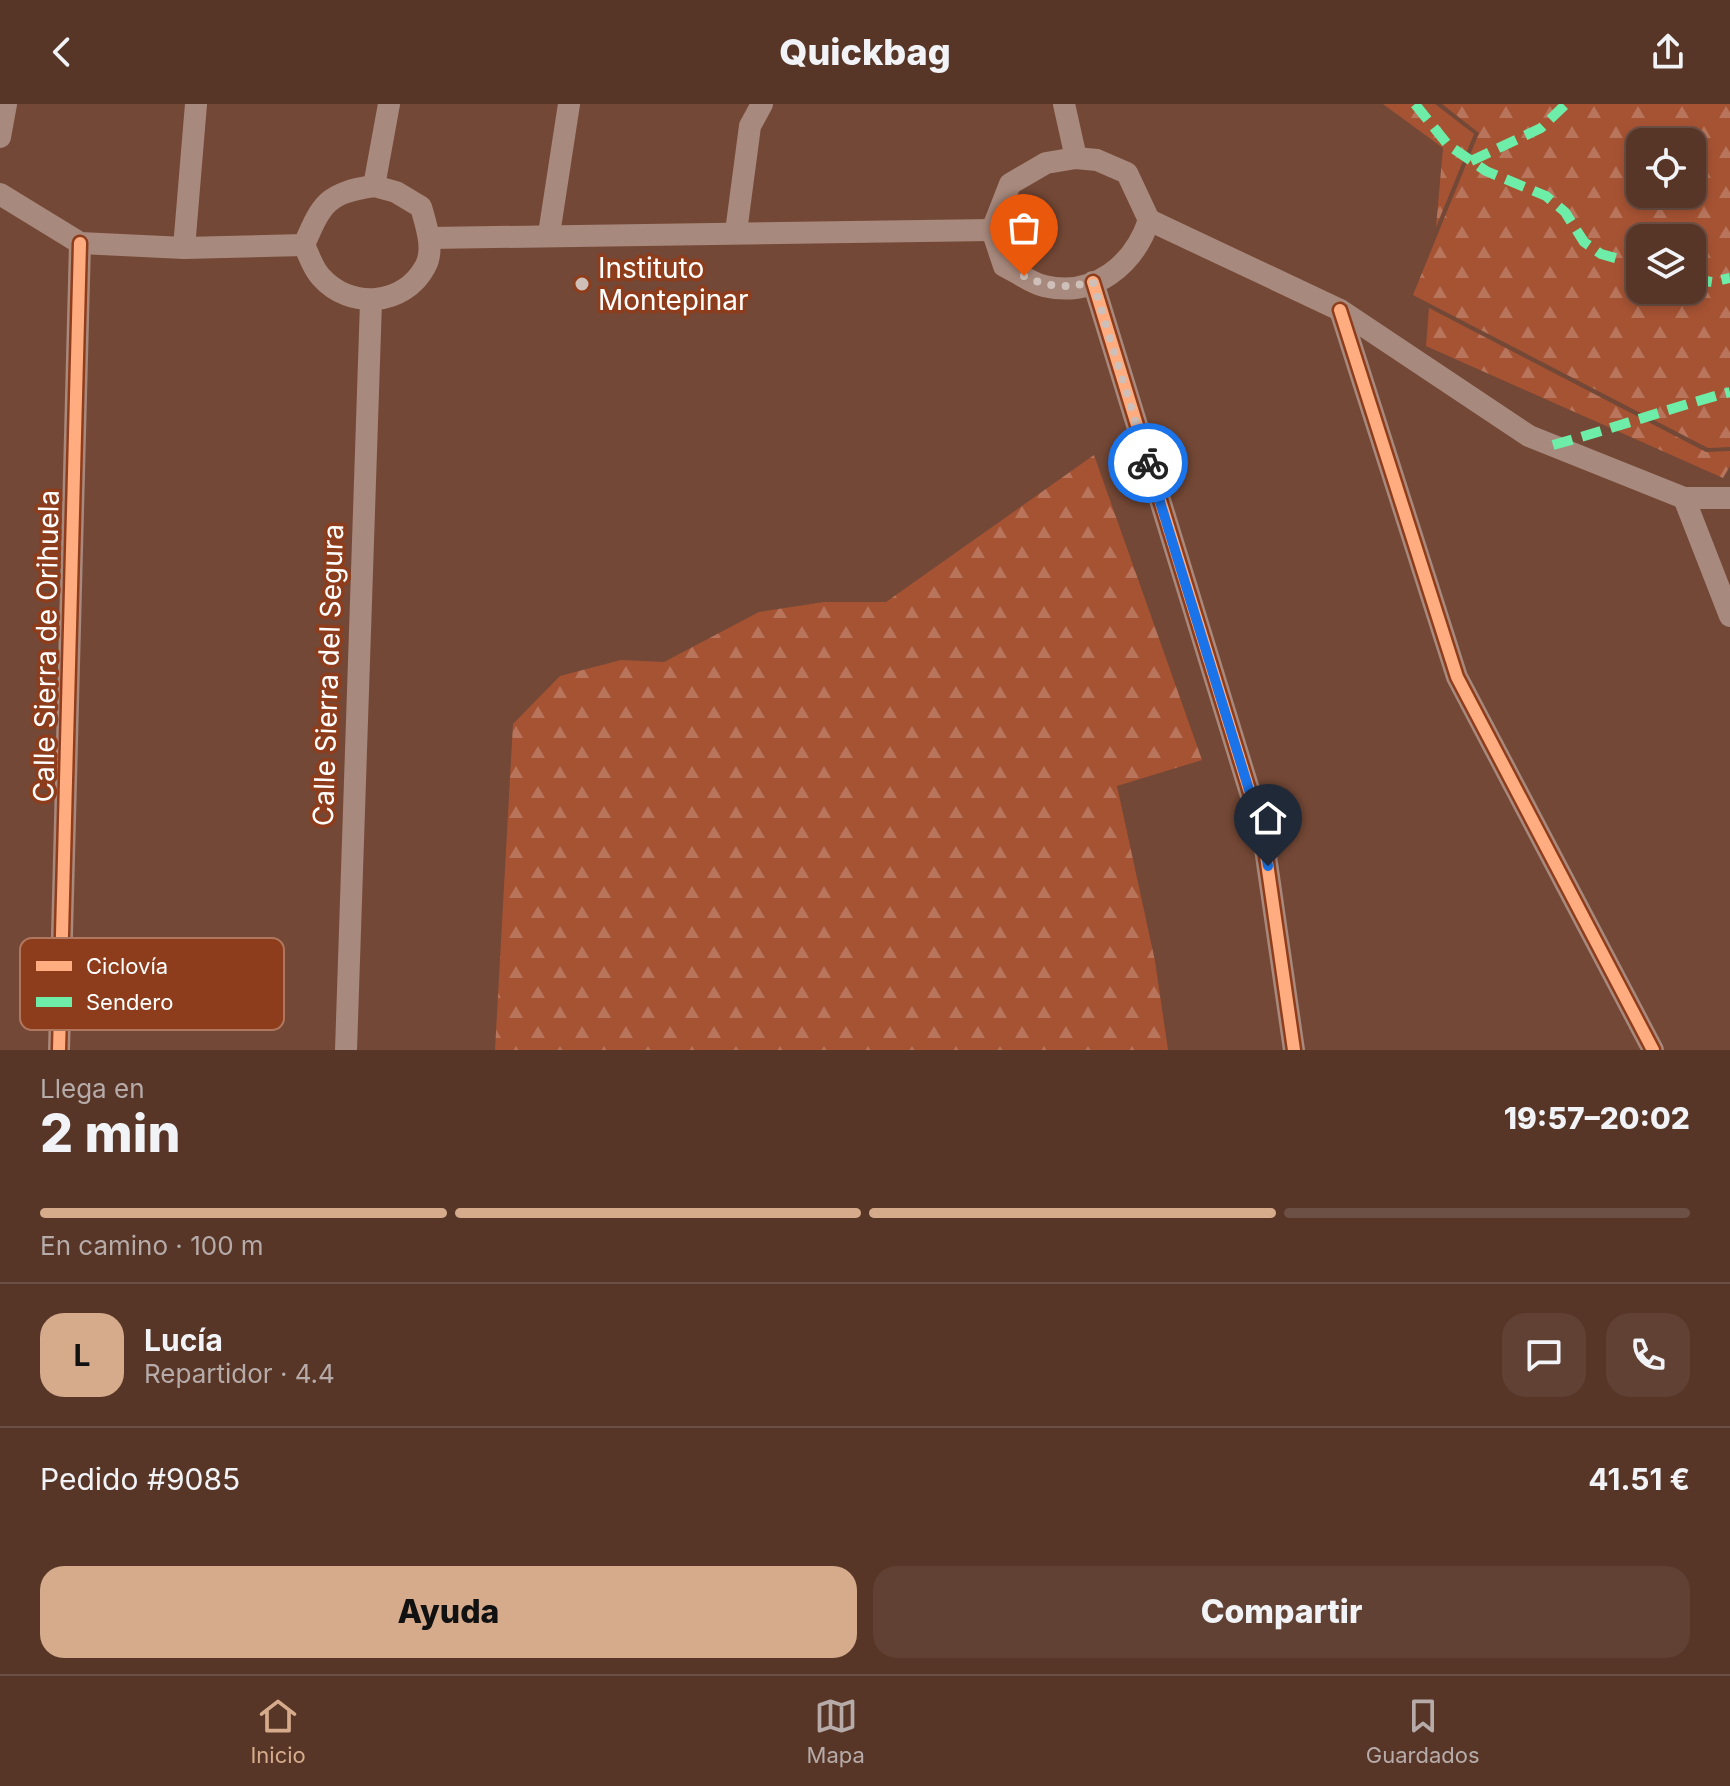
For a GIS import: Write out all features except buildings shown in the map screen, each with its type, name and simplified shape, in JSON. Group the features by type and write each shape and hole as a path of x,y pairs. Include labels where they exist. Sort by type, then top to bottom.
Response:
{"street":[{"path":"0,137 6,104"},
{"path":"184,248 196,104"},
{"path":"374,186 389,104"},
{"path":"549,234 569,104"},
{"path":"736,232 750,126 762,104"},
{"path":"1064,104 1076,158"},
{"path":"1149,220 1141,246 1124,265 1093,282 1070,287 1043,286 1004,266 992,230 1010,184 1046,163 1076,158 1097,160 1127,173 1149,220 1340,310 1529,436 1684,498 1730,498"},
{"path":"374,186 396,192 421,207 429,238 427,266 408,289 371,302 345,296 320,277 304,245 320,208 346,191 374,186"},
{"path":"0,194 80,243 184,248 304,245"},
{"path":"429,238 992,230"},
{"name":"Calle Sierra de Orihuela","path":"62,938 80,243"},
{"path":"1093,282 1263,835 1294,1050"},
{"name":"Calle Sierra del Segura","path":"346,1050 371,302"},
{"path":"1340,310 1457,677 1653,1050"},
{"path":"1684,498 1730,616"},
{"name":"Calle Sierra de Orihuela","path":"59,1050 60,1030"}],"green space":[{"path":"1383,104 1435,104 1474,134 1436,227 1443,148"},
{"path":"1442,104 1730,104 1730,447 1708,448 1413,295 1479,133"},
{"path":"1429,308 1706,452 1730,451 1730,466 1723,478 1426,346"},
{"path":"1094,455 1202,760 1117,786 1155,961 1168,1050 495,1050 513,724 560,676 621,660 664,662 759,612 824,602 886,602"}],"marked path":[{"path":"1415,104 1448,145 1486,171 1546,196 1565,212 1584,242 1601,254 1626,261"},
{"path":"1471,161 1541,128 1566,104"},
{"path":"1706,281 1730,278"},
{"path":"1553,445 1730,392"}],"cycle path":[{"path":"62,938 80,243"},
{"path":"1093,282 1263,835 1294,1050"},
{"path":"1340,310 1457,677 1653,1050"},
{"path":"59,1050 60,1030"}],"way so far":[{"path":"1024,276 1043,286 1070,287 1093,282 1148,463"}],"place":[{"name":"Instituto Montepinar","path":"582,284"}],"route":[{"path":"1148,463 1263,835 1268,866"}]}
